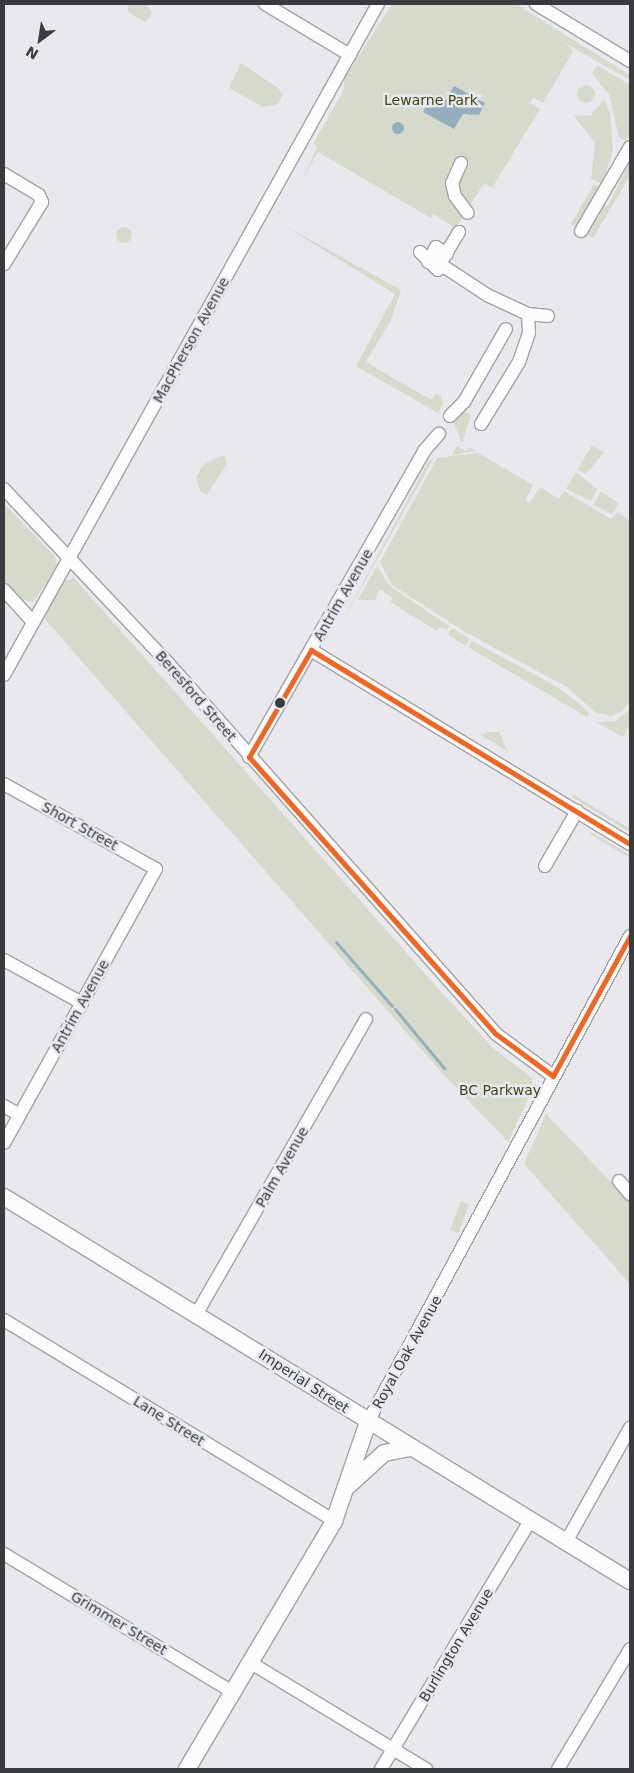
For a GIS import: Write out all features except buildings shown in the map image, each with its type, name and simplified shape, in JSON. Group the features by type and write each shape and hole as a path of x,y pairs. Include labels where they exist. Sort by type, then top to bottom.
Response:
{"main road":[{"name":"Imperial Street","path":"4,1197 197,1314 410,1448 630,1581"},
{"name":"Royal Oak Avenue","path":"187,1769 234,1693 334,1521 349,1485 368,1422"},
{"path":"349,1485 384,1453 410,1448"}],"street":[{"path":"265,4 350,55"},
{"name":"MacPherson Avenue","path":"4,675 378,4"},
{"path":"536,4 630,61"},
{"path":"581,231 630,147"},
{"path":"462,163 452,183 455,196 468,213"},
{"path":"4,174 39,195 42,202 4,264"},
{"path":"424,257 438,270 458,232"},
{"path":"445,258 478,289 528,312 529,333 519,362 481,424"},
{"path":"450,416 464,402 506,329"},
{"name":"Antrim Avenue","path":"248,757 424,451 439,434"},
{"name":"Beresford Street","path":"4,489 68,560 128,620 496,1034 553,1076"},
{"path":"4,590 33,622"},
{"path":"311,650 630,844"},
{"name":"Short Street","path":"4,784 156,869"},
{"path":"545,866 577,812"},
{"name":"Antrim Avenue","path":"4,1143 18,1114 156,869"},
{"name":"Royal Oak Avenue","path":"368,1422 489,1204 553,1076 630,936"},
{"path":"4,960 82,1003"},
{"name":"Palm Avenue","path":"197,1314 366,1019"},
{"path":"4,1106 18,1114"},
{"path":"619,1182 630,1194"},
{"name":"Lane Street","path":"4,1320 334,1521"},
{"path":"566,1542 630,1428"},
{"name":"Burlington Avenue","path":"382,1769 530,1521"},
{"name":"Grimmer Street","path":"4,1554 234,1693"},
{"path":"558,1769 630,1649"},
{"path":"251,1663 426,1769"}],"green space":[{"path":"128,4 147,4 152,14 145,22 128,12"},
{"name":"Lewarne Park","path":"392,4 516,4 630,75 630,80 565,43 573,51 543,103 533,98 530,103 540,109 492,188 484,183 456,228 433,214 431,218 318,152 303,179 317,147 313,144 344,89 344,79"},
{"path":"241,63 278,88 283,95 278,104 263,107 229,88"},
{"path":"597,65 630,85 630,133 625,141 619,137 609,94 592,74"},
{"path":"586,85 592,88 595,94 592,100 586,103 580,100 577,94 580,88"},
{"path":"604,100 610,113 613,150 602,184 591,179 595,143 574,116 591,115"},
{"path":"630,162 630,176 593,238 586,233 590,226 594,229 592,223 600,216 603,204 608,206"},
{"path":"594,184 601,188 578,228 571,224"},
{"path":"280,223 401,290 391,320 366,362 431,400 436,393 441,396 443,403 438,413 356,366 395,294"},
{"path":"121,227 127,227 132,232 130,241 121,243 116,238 116,232"},
{"path":"464,411 471,415 462,443 451,417"},
{"path":"592,445 604,453 586,474 577,470"},
{"path":"457,446 466,451 469,447 476,451 452,455"},
{"path":"478,453 533,485 525,500 530,503 540,487 559,499 564,491 611,519 618,512 630,521 630,701 621,712 611,716 595,712 567,687 465,632 392,585 380,562 437,458"},
{"path":"224,455 227,464 207,495 200,491 196,477 204,464"},
{"path":"435,456 333,638 428,462"},
{"path":"576,472 597,489 591,501 566,489"},
{"path":"601,492 619,503 612,514 593,505"},
{"path":"4,504 55,556 57,568 33,602 20,599 4,583"},
{"path":"377,566 390,586 449,626 447,630 440,627 437,631 390,602 393,598 380,589 375,600 358,600"},
{"name":"BC Parkway","path":"74,578 435,985 493,1048 532,1078 533,1088 508,1142 442,1073 43,617 64,581"},
{"path":"452,628 470,639 466,646 448,635"},
{"path":"472,641 554,685 589,713 587,717 468,647"},
{"path":"630,709 630,724 623,737 596,722 615,721"},
{"path":"489,732 499,732 508,752 481,735"},
{"path":"574,795 630,829 629,832 572,798"},
{"path":"591,832 630,855 630,858 590,834"},
{"name":"BC Parkway","path":"546,1114 630,1202 630,1284 524,1164"},
{"path":"461,1201 469,1204 458,1233 450,1230"}],"water":[{"path":"454,86 485,103 479,115 463,114 454,129 423,112 430,98 446,100"},
{"path":"398,122 404,128 398,134 392,128"}],"waterway":[{"path":"336,942 392,1006"},
{"path":"395,1009 444,1068"}],"transit line":[{"path":"249,757 311,650 630,844"},
{"path":"249,757 496,1034 553,1076"},
{"path":"553,1076 630,936"}]}
